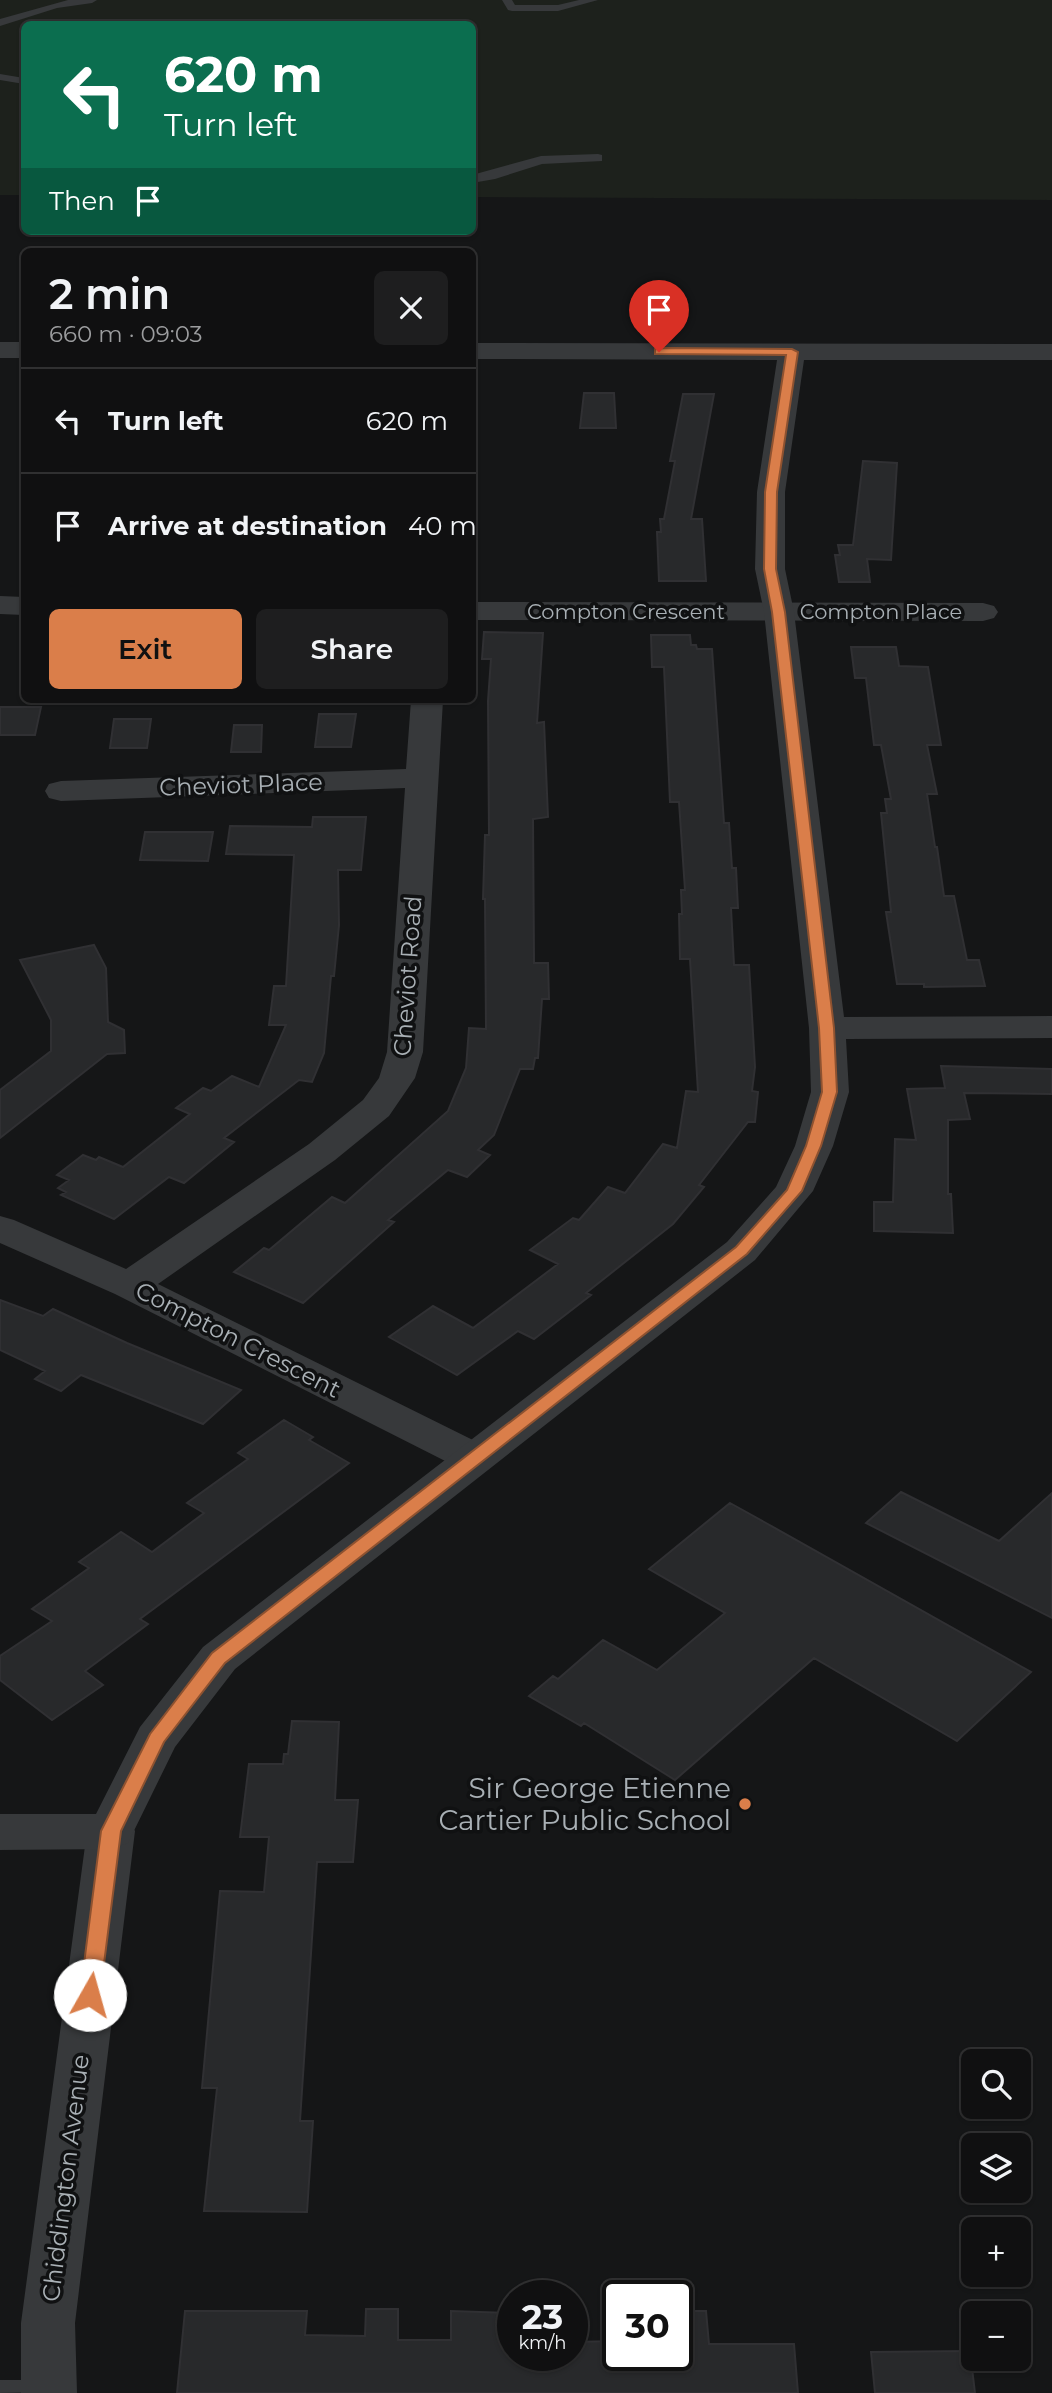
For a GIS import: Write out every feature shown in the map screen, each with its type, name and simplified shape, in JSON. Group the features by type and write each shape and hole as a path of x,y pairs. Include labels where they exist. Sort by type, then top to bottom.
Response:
{"street":[{"path":"0,350 21,350"},
{"path":"476,351 1052,352"},
{"name":"Chiddington Avenue","path":"49,2393 48,2323 111,1831 156,1739 219,1658 741,1251 794,1191 814,1146 830,1092 827,1028 779,612 770,569 771,492 792,352"},
{"path":"0,606 21,606"},
{"name":"Compton Crescent","path":"476,611 779,612"},
{"name":"Compton Place","path":"779,612 983,612"},
{"name":"Cheviot Road","path":"129,1285 322,1152 376,1108 397,1078 405,1052 427,703"},
{"name":"Cheviot Place","path":"61,791 421,778"},
{"path":"827,1028 1052,1027"},
{"name":"Compton Crescent","path":"0,1228 129,1285 474,1458"},
{"path":"0,1832 111,1831"}],"lane":[{"path":"0,23 55,5 92,0"},
{"path":"507,0 512,8 547,8 593,0"},
{"path":"0,76 21,80"},
{"path":"476,178 541,160 598,158"},
{"path":"0,2392 49,2393"}],"shaded area":[{"path":"0,0 1052,0 1052,200 476,197 476,21 21,21 21,195 0,195"}],"building":[{"path":"584,393 614,393 616,428 580,428"},
{"path":"683,394 714,394 691,519 702,519 706,581 659,581 657,532 661,532 660,519 664,519 675,461 670,461"},
{"path":"863,461 897,463 891,560 867,559 870,582 839,582 835,555 840,555 838,545 853,545"},
{"path":"484,632 543,633 537,723 544,722 548,817 533,819 534,963 548,963 549,999 542,999 538,1058 535,1058 533,1069 520,1069 494,1135 478,1150 490,1155 467,1177 448,1170 388,1220 394,1222 303,1303 234,1272 264,1248 269,1250 332,1197 345,1203 448,1111 466,1068 469,1028 486,1029 483,899 485,835 489,835 488,701 491,659 482,659"},
{"path":"651,635 690,635 691,645 696,645 697,649 712,649 724,823 729,823 732,868 736,868 738,908 731,908 734,965 749,965 755,1067 752,1091 758,1092 755,1122 748,1122 699,1185 704,1187 673,1224 586,1293 591,1295 534,1339 518,1331 457,1375 389,1337 433,1306 473,1328 558,1264 530,1250 573,1218 579,1220 608,1187 625,1193 663,1144 677,1148 686,1091 698,1092 690,959 680,959 679,914 682,914 681,890 685,890 679,802 670,802 664,667 652,667"},
{"path":"851,647 896,647 899,666 928,667 941,745 927,745 937,794 927,794 935,847 944,896 954,896 967,960 979,960 985,986 924,987 924,984 897,984 886,912 891,912 881,813 887,813 885,799 891,799 881,745 874,745 866,678 855,678"},
{"path":"0,707 41,707 35,735 0,735"},
{"path":"319,714 356,714 351,747 315,747"},
{"path":"114,719 151,719 147,748 110,748"},
{"path":"234,725 262,725 261,752 231,752"},
{"path":"313,817 366,817 361,870 338,870 339,925 334,976 331,976 324,1053 312,1082 299,1080 224,1138 234,1142 184,1183 169,1177 114,1219 61,1195 66,1192 58,1188 69,1180 57,1175 83,1155 96,1160 99,1157 123,1167 190,1114 176,1108 203,1088 211,1091 232,1076 259,1087 286,1025 269,1025 274,986 286,986 294,855 226,854 230,826 312,827"},
{"path":"145,832 213,832 208,861 140,860"},
{"path":"94,945 106,968 108,1022 124,1030 125,1053 107,1054 0,1138 0,1090 51,1051 51,1020 20,960"},
{"path":"941,1066 1052,1069 1052,1094 964,1093 970,1119 948,1120 948,1194 951,1194 953,1233 874,1231 874,1202 893,1202 895,1139 916,1140 907,1089 945,1088"},
{"path":"0,1300 43,1316 53,1309 241,1390 203,1424 81,1375 61,1391 35,1379 45,1371 0,1350"},
{"path":"284,1420 313,1437 309,1440 349,1463 140,1619 148,1624 85,1671 103,1685 52,1720 0,1680 0,1656 52,1621 32,1609 89,1568 79,1562 121,1532 152,1552 204,1513 187,1503 248,1459 238,1453"},
{"path":"901,1492 999,1541 1052,1493 1052,1618 866,1523"},
{"path":"730,1503 1031,1672 957,1741 814,1658 675,1780 584,1723 581,1726 529,1696 553,1676 558,1679 603,1640 657,1670 725,1613 649,1569"},
{"path":"292,1721 339,1722 335,1800 358,1800 353,1862 317,1862 300,2121 313,2121 307,2212 204,2211 217,2088 202,2088 220,1891 264,1892 269,1837 240,1837 249,1764 283,1764 284,1754 288,1754"},
{"path":"366,2309 398,2309 398,2340 451,2340 451,2311 497,2312 497,2371 588,2371 588,2342 602,2341 602,2371 693,2371 693,2311 706,2311 709,2344 794,2344 798,2393 177,2393 185,2311 307,2311 305,2335 365,2336"},
{"path":"961,2351 961,2371 972,2371 975,2393 875,2393 871,2352"}],"place":[{"name":"Sir George Etienne Cartier Public School","path":"745,1804"}],"route":[{"path":"90,1995 111,1831 156,1739 219,1658 329,1569 741,1251 794,1191 814,1146 830,1092 827,1028 779,612 770,569 771,492 792,352 659,352"}]}
